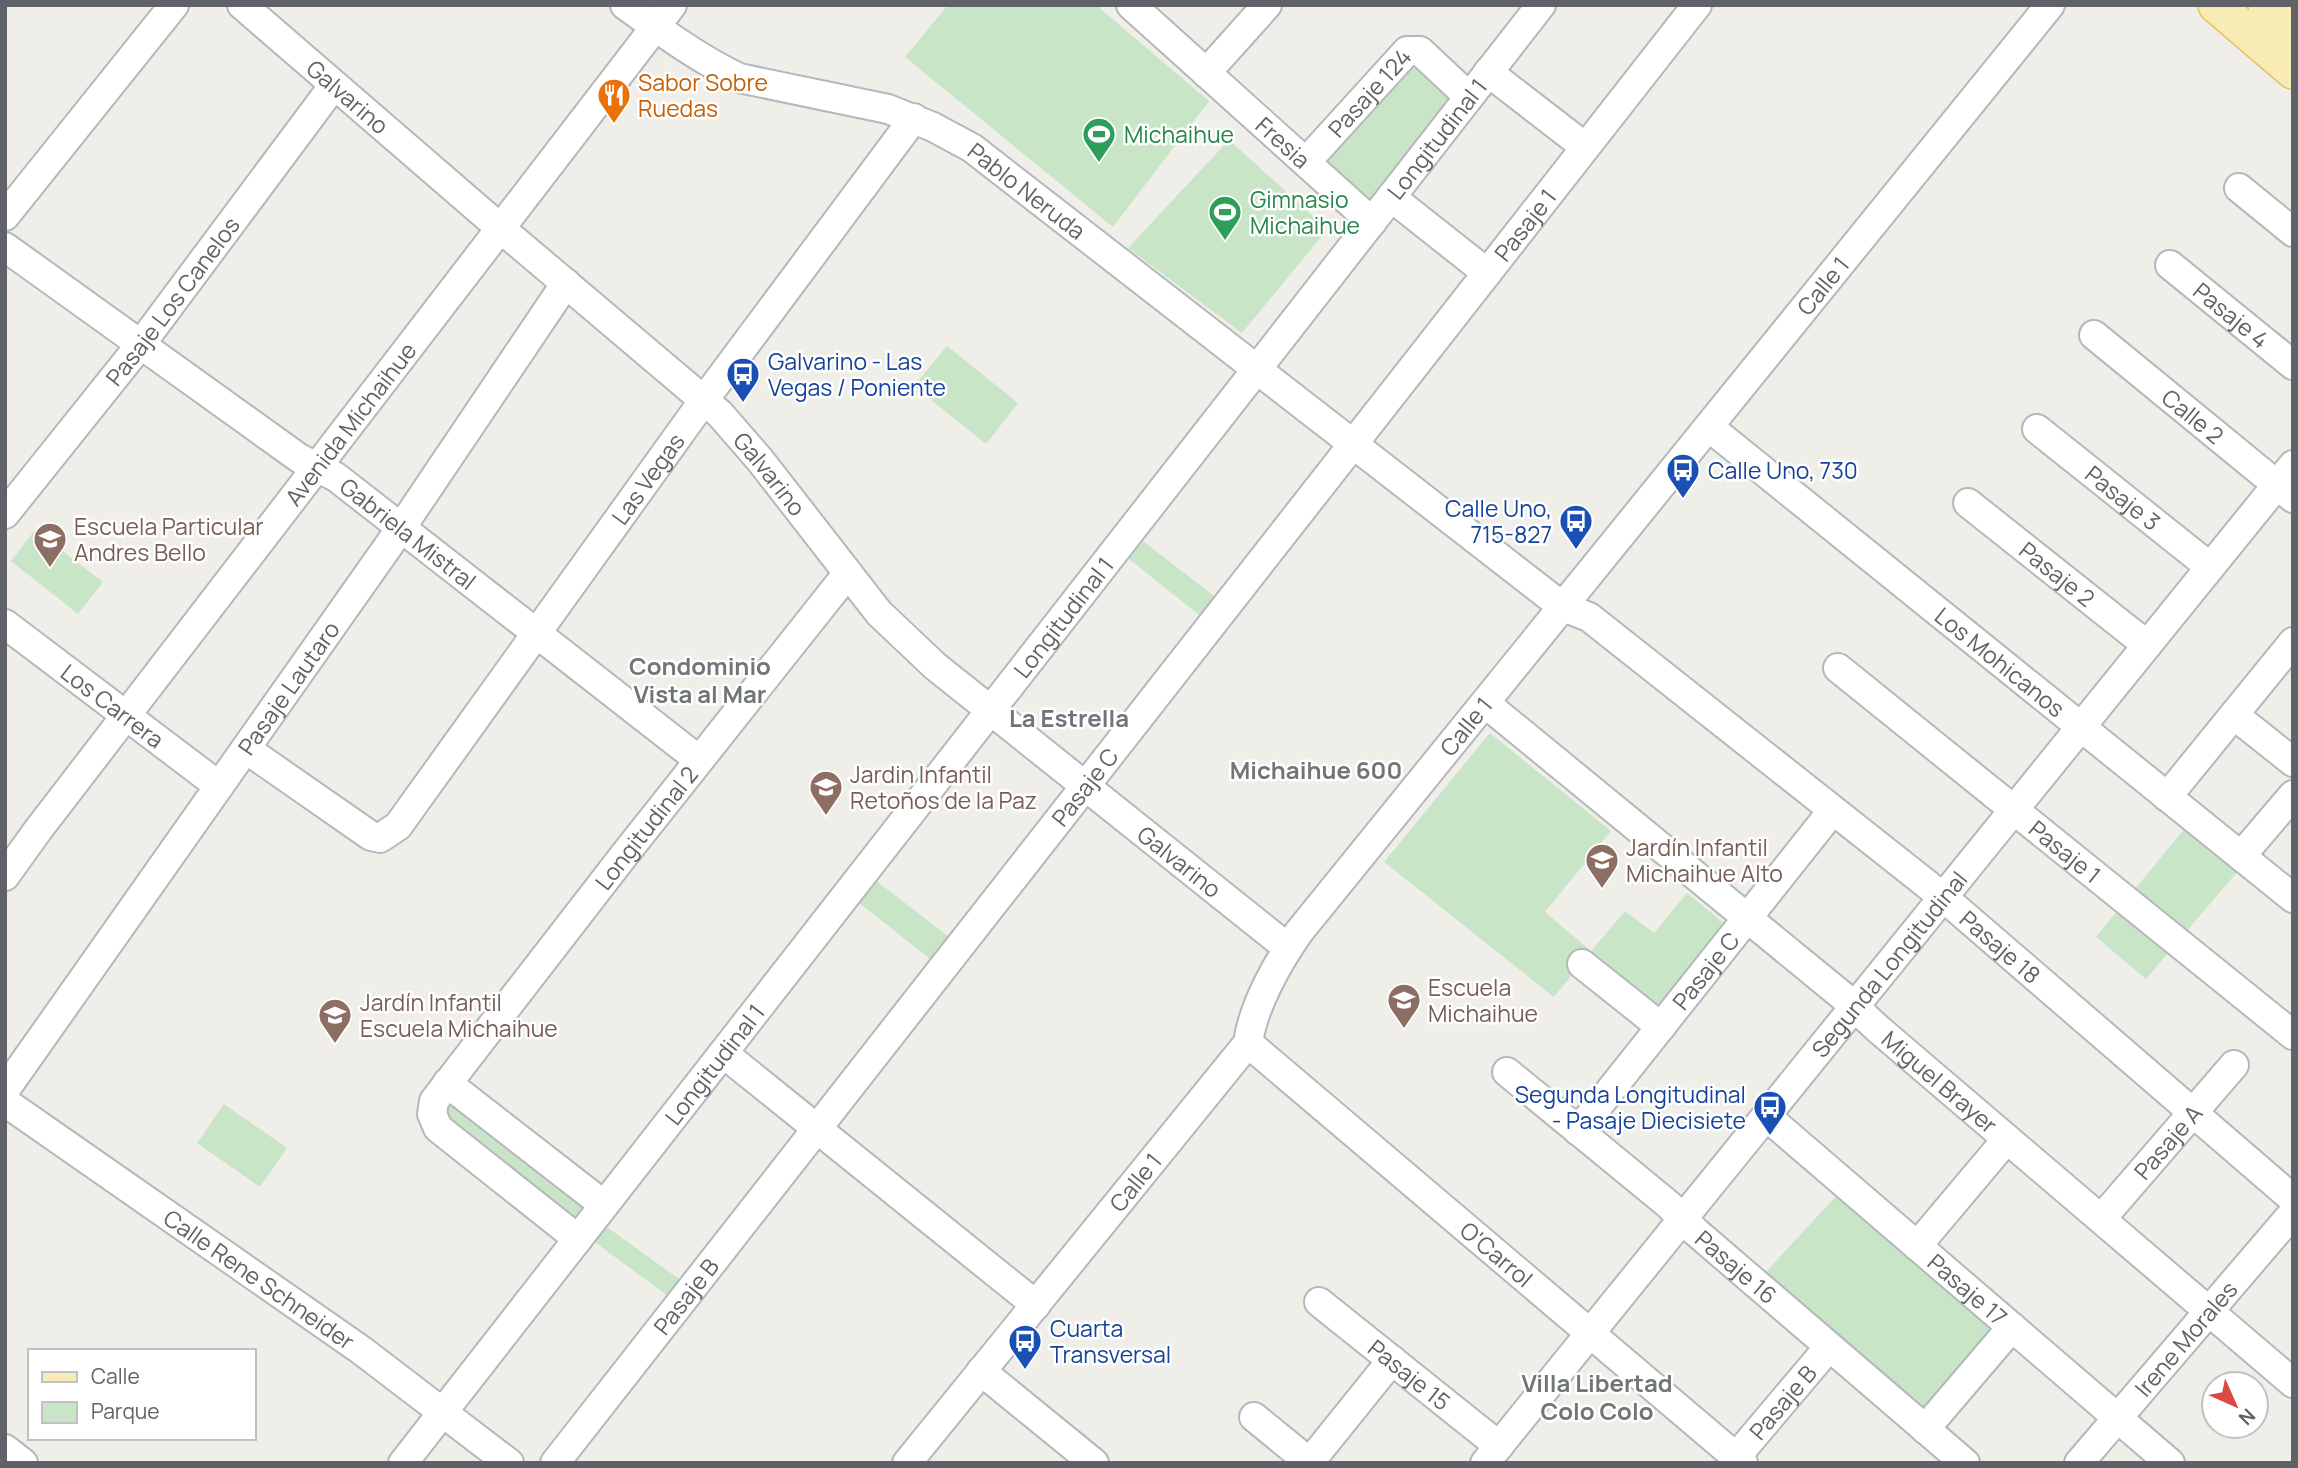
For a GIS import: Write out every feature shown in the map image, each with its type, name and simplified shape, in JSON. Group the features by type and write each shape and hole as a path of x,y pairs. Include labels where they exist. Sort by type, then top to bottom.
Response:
{"main road":[{"path":"2216,5 2293,71"},
{"path":"2266,5 2293,28"}],"street":[{"path":"5,216 174,5"},
{"name":"Galvarino","path":"242,5 738,432 880,613 908,643 1288,948"},
{"path":"625,5 655,27"},
{"name":"Avenida Michaihue","path":"10,861 126,715 672,5"},
{"name":"Fresia","path":"1131,5 1371,222"},
{"path":"1206,73 1267,5"},
{"name":"Longitudinal 1","path":"403,1463 1541,5"},
{"name":"Calle 1","path":"907,1463 1248,1043 1256,1015 1288,948 2050,5"},
{"name":"Pasaje 1","path":"1352,444 1696,6"},
{"name":"Pablo Neruda","path":"655,27 739,78 861,103 914,118 972,148 1563,607"},
{"name":"Pasaje 124","path":"1306,162 1407,51 1420,51 1469,97"},
{"path":"1488,72 1585,147"},
{"name":"Pasaje Los Canelos","path":"5,514 141,344 334,85"},
{"name":"Las Vegas","path":"246,749 371,836 380,838 398,825 704,400 914,118"},
{"path":"2239,188 2293,232"},
{"path":"1391,197 1487,273"},
{"name":"Gabriela Mistral","path":"5,247 299,458 336,477 699,760"},
{"name":"Pasaje 4","path":"2170,265 2293,365"},
{"name":"Pasaje Lautaro","path":"5,1090 401,528 566,283"},
{"name":"Calle 2","path":"2094,335 2287,483"},
{"name":"Los Mohicanos","path":"1709,427 2293,898"},
{"name":"Pasaje 3","path":"2037,429 2210,568"},
{"name":"Pasaje C","path":"817,1128 1352,444"},
{"name":"Segunda Longitudinal","path":"1493,1457 1590,1332 2147,645 2210,568 2287,483"},
{"name":"Pasaje 2","path":"1968,502 2147,645"},
{"name":"Longitudinal 2","path":"578,1239 438,1128 432,1107 447,1083 848,573"},
{"name":"Pasaje 18","path":"1563,607 1589,617 1943,897 2293,1199"},
{"name":"Los Carrera","path":"5,624 219,786"},
{"path":"2167,797 2293,642"},
{"name":"Pasaje 1","path":"1838,668 2293,1035"},
{"name":"Miguel Brayer","path":"1485,703 1854,1007 2293,1383"},
{"path":"2234,715 2293,762"},
{"path":"2241,856 2293,795"},
{"name":"Pasaje C","path":"1578,1131 1833,810"},
{"path":"1582,964 1661,1027"},
{"name":"O'Carrol","path":"1248,1043 1740,1460"},
{"path":"723,1053 1035,1305"},
{"name":"Pasaje A","path":"2101,1219 2234,1065"},
{"name":"Pasaje 16","path":"1507,1072 1683,1219 1965,1463"},
{"path":"447,1083 604,1205"},
{"name":"Calle Rene Schneider","path":"5,1102 361,1350 509,1463"},
{"name":"Pasaje 17","path":"1766,1116 2170,1463"},
{"name":"Pasaje B","path":"555,1463 817,1128"},
{"path":"1917,1246 2007,1139"},
{"name":"Irene Morales","path":"2079,1463 2293,1213"},
{"name":"Pasaje 15","path":"1319,1302 1392,1360 1493,1457"},
{"path":"1925,1429 2012,1327"},
{"name":"Pasaje B","path":"1740,1460 1829,1347"},
{"path":"1254,1417 1309,1463 1392,1360"},
{"path":"981,1371 1094,1463"},
{"path":"5,1449 23,1463"}],"green space":[{"name":"Michaihue","path":"948,5 1096,5 1209,101 1113,227 905,57"},
{"path":"1409,61 1449,98 1369,202 1319,157"},
{"name":"Gimnasio Michaihue","path":"1229,140 1322,224 1322,236 1242,333 1128,248"},
{"path":"947,346 1018,403 986,444 914,386"},
{"path":"35,530 103,582 78,614 11,561"},
{"path":"1143,541 1219,600 1204,619 1129,559"},
{"path":"1490,733 1611,831 1545,912 1591,951 1625,911 1654,933 1687,893 1731,929 1654,1014 1586,958 1554,997 1384,862"},
{"path":"2184,829 2237,872 2146,979 2096,937"},
{"path":"875,880 952,939 934,962 858,902"},
{"path":"224,1104 287,1148 260,1187 197,1143"},
{"path":"459,1104 588,1204 574,1224 441,1115 447,1105"},
{"path":"1838,1194 1994,1328 1926,1408 1764,1274"},
{"path":"604,1225 686,1284 672,1299 592,1240"}],"place":[{"name":"Sabor Sobre Ruedas","path":"614,125"},
{"name":"Michaihue","path":"1099,164"},
{"name":"Gimnasio Michaihue","path":"1225,242"},
{"name":"Galvarino - Las Vegas / Poniente","path":"743,404"},
{"name":"Calle Uno, 730","path":"1683,500"},
{"name":"Calle Uno, 715-827","path":"1576,551"},
{"name":"Escuela Particular Andres Bello","path":"50,569"},
{"name":"Jardin Infantil Retoños de la Paz","path":"826,817"},
{"name":"Jardín Infantil Michaihue Alto","path":"1602,890"},
{"name":"Escuela Michaihue","path":"1404,1030"},
{"name":"Jardín Infantil Escuela Michaihue","path":"335,1045"},
{"name":"Segunda Longitudinal - Pasaje Diecisiete","path":"1770,1137"},
{"name":"Cuarta Transversal","path":"1025,1371"}],"district":[{"name":"Condominio Vista al Mar","path":"700,679"},
{"name":"La Estrella","path":"1069,717"},
{"name":"Michaihue 600","path":"1316,769"},
{"name":"Villa Libertad Colo Colo","path":"1597,1396"}]}
